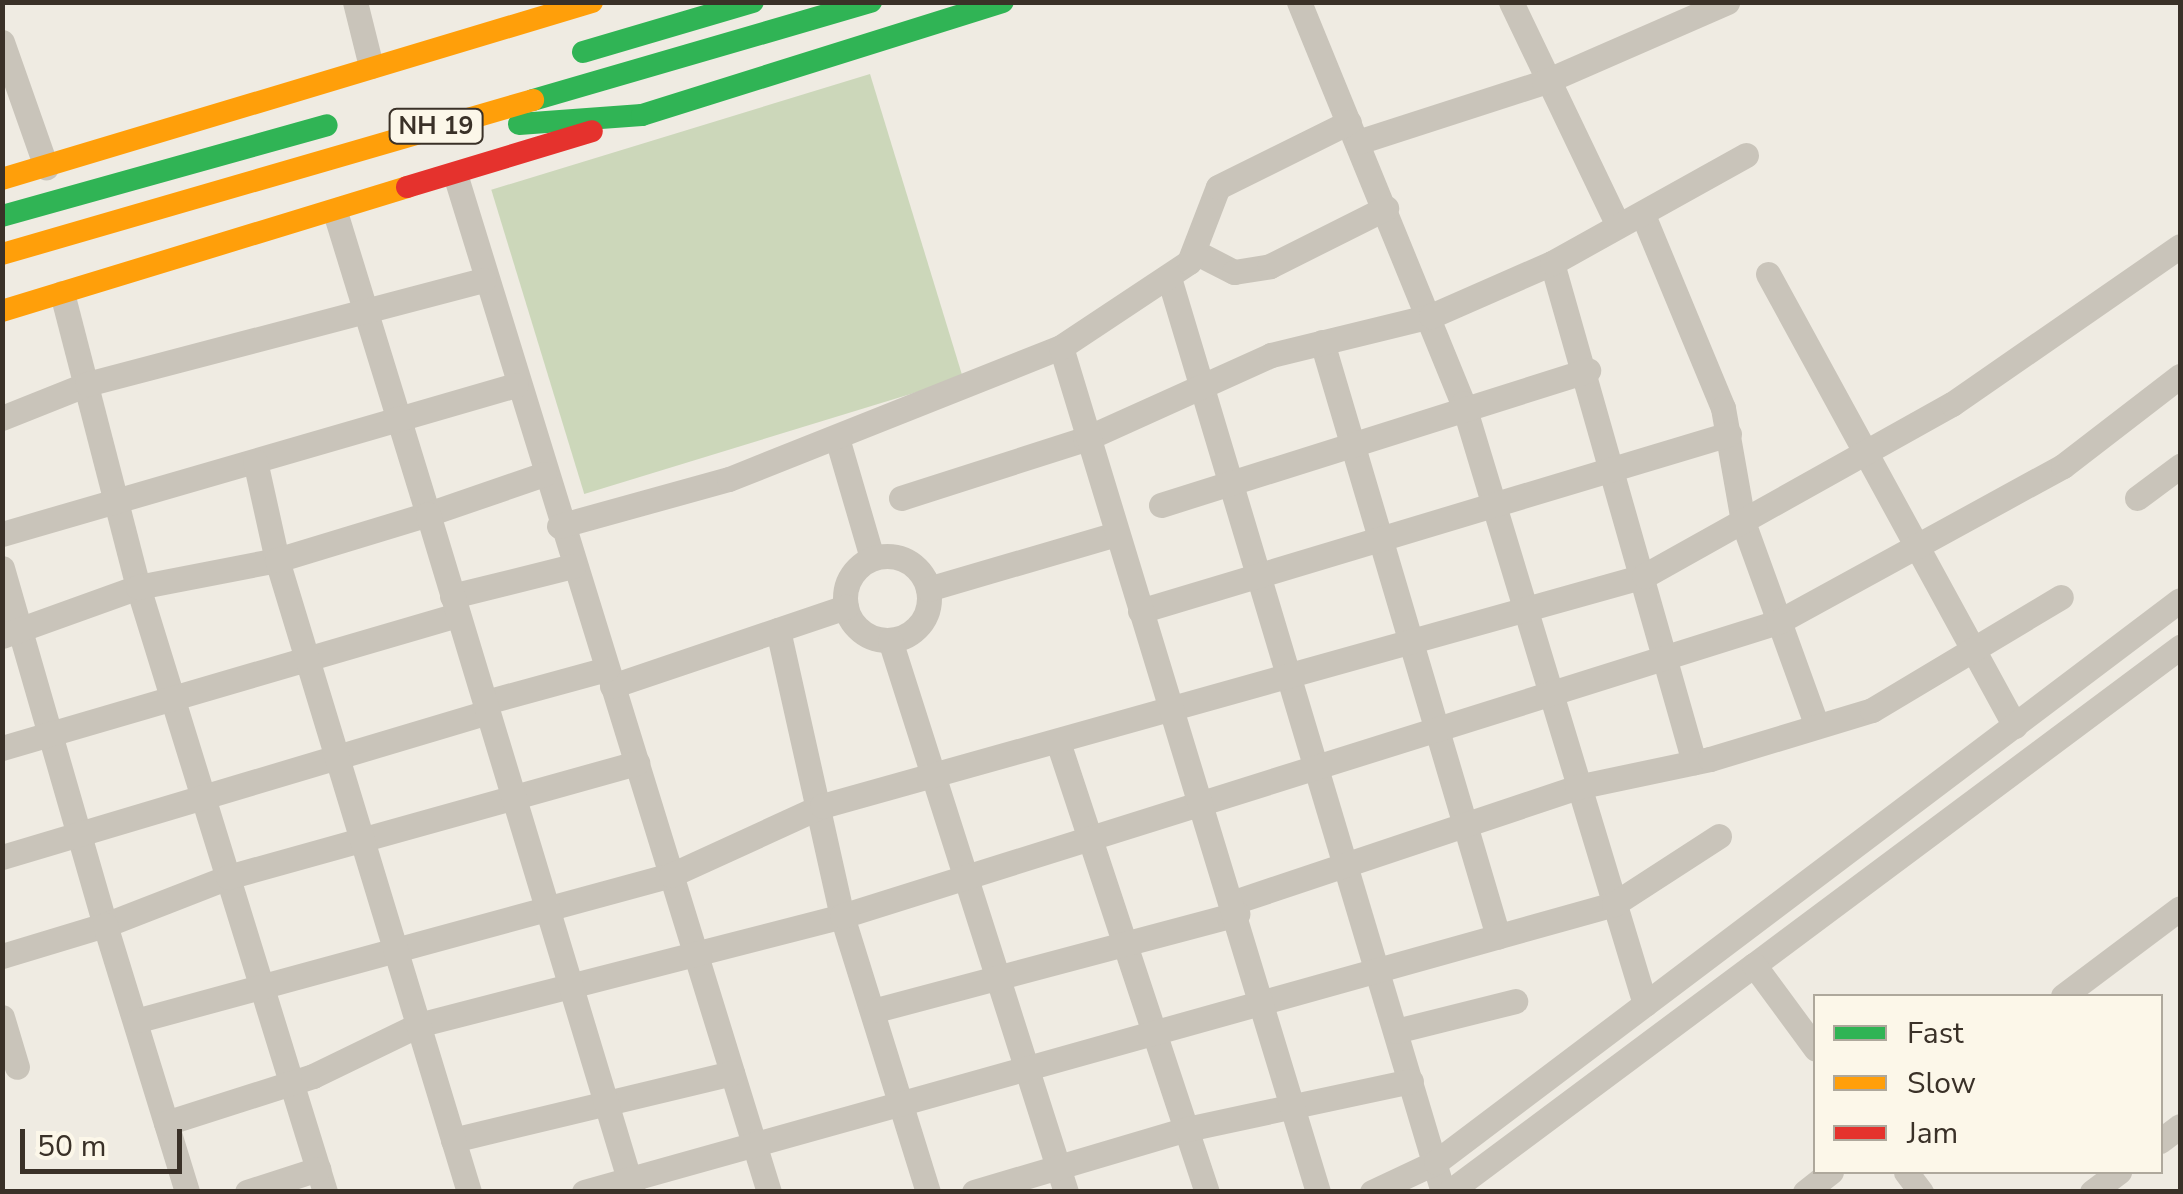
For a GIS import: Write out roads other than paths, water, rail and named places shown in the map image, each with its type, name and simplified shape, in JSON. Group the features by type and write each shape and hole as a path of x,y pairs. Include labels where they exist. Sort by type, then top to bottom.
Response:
{"main road":[{"path":"2,179 592,2"},
{"path":"616,43 676,2"},
{"path":"559,59 753,2"},
{"name":"NH 19","path":"2,254 871,2"},
{"path":"2,311 334,212 1003,2"},
{"path":"2,216 361,116"},
{"path":"466,118 498,126 642,116"}],"street":[{"path":"355,2 371,66"},
{"path":"1299,2 1431,316 1463,403 1646,1004"},
{"path":"1511,2 1544,82 1613,215"},
{"path":"559,526 729,480 1062,347 1170,281 1196,251 1218,187 1354,132 1544,82 1727,2"},
{"path":"2,42 46,166"},
{"path":"901,498 1086,439 1202,386 1322,342 1431,316 1552,263 1746,156"},
{"path":"455,174 559,526 610,677 770,1192"},
{"path":"1196,251 1234,272 1270,266 1386,208"},
{"path":"334,212 550,906 631,1184"},
{"path":"1643,215 1729,434 1725,453 1743,522 1816,726"},
{"path":"139,1020 671,875 822,806 1172,712 1644,576 1952,404 2180,246"},
{"path":"1552,263 1588,370 1694,762"},
{"path":"1768,274 2015,726"},
{"path":"2,418 87,384 484,280"},
{"path":"1170,281 1446,1192 2180,647"},
{"path":"62,293 138,587 265,986 322,1180 247,1192"},
{"path":"1322,342 1408,643 1498,936"},
{"path":"1062,347 1086,439 1264,1001 1318,1192"},
{"path":"1161,506 1463,403 1588,370"},
{"path":"166,1123 292,1084 418,1025 842,916 1778,622 2063,466 2180,376"},
{"path":"2,534 516,385"},
{"path":"1140,612 1259,574 1379,543 1493,502 1729,434"},
{"path":"837,438 872,558"},
{"path":"255,460 277,560 392,951 469,1192"},
{"path":"2137,498 2180,466"},
{"path":"12,633 138,587 277,560 544,474"},
{"path":"928,589 1116,534"},
{"path":"872,558 907,561 928,589 921,624 890,640 857,628 846,607 853,573 872,558"},
{"path":"2,748 306,656 573,566"},
{"path":"2,568 12,633 50,731 187,1192"},
{"path":"876,1010 1125,943 1235,908 1578,786 1694,762 1872,710 1971,646 2061,597"},
{"path":"1372,1192 1436,1162 2180,600"},
{"path":"2,857 337,758 487,707 610,677 846,607"},
{"path":"778,630 822,806 842,916 876,1010 900,1105 928,1192"},
{"path":"890,640 1063,1182"},
{"path":"1058,742 1207,1192"},
{"path":"2,956 106,925 228,877 516,803 637,764"},
{"path":"584,1192 631,1184 754,1143 1026,1067 1156,1037 1264,1001 1379,974 1614,904 1718,836"},
{"path":"2066,994 2180,908"},
{"path":"1754,965 1813,1045"},
{"path":"1396,1031 1515,1001"},
{"path":"2,1017 17,1067"},
{"path":"453,1140 732,1074"},
{"path":"974,1192 1063,1182 1186,1130 1411,1081"},
{"path":"1805,1192 1828,1174"},
{"path":"2092,1192 2116,1174"}]}
